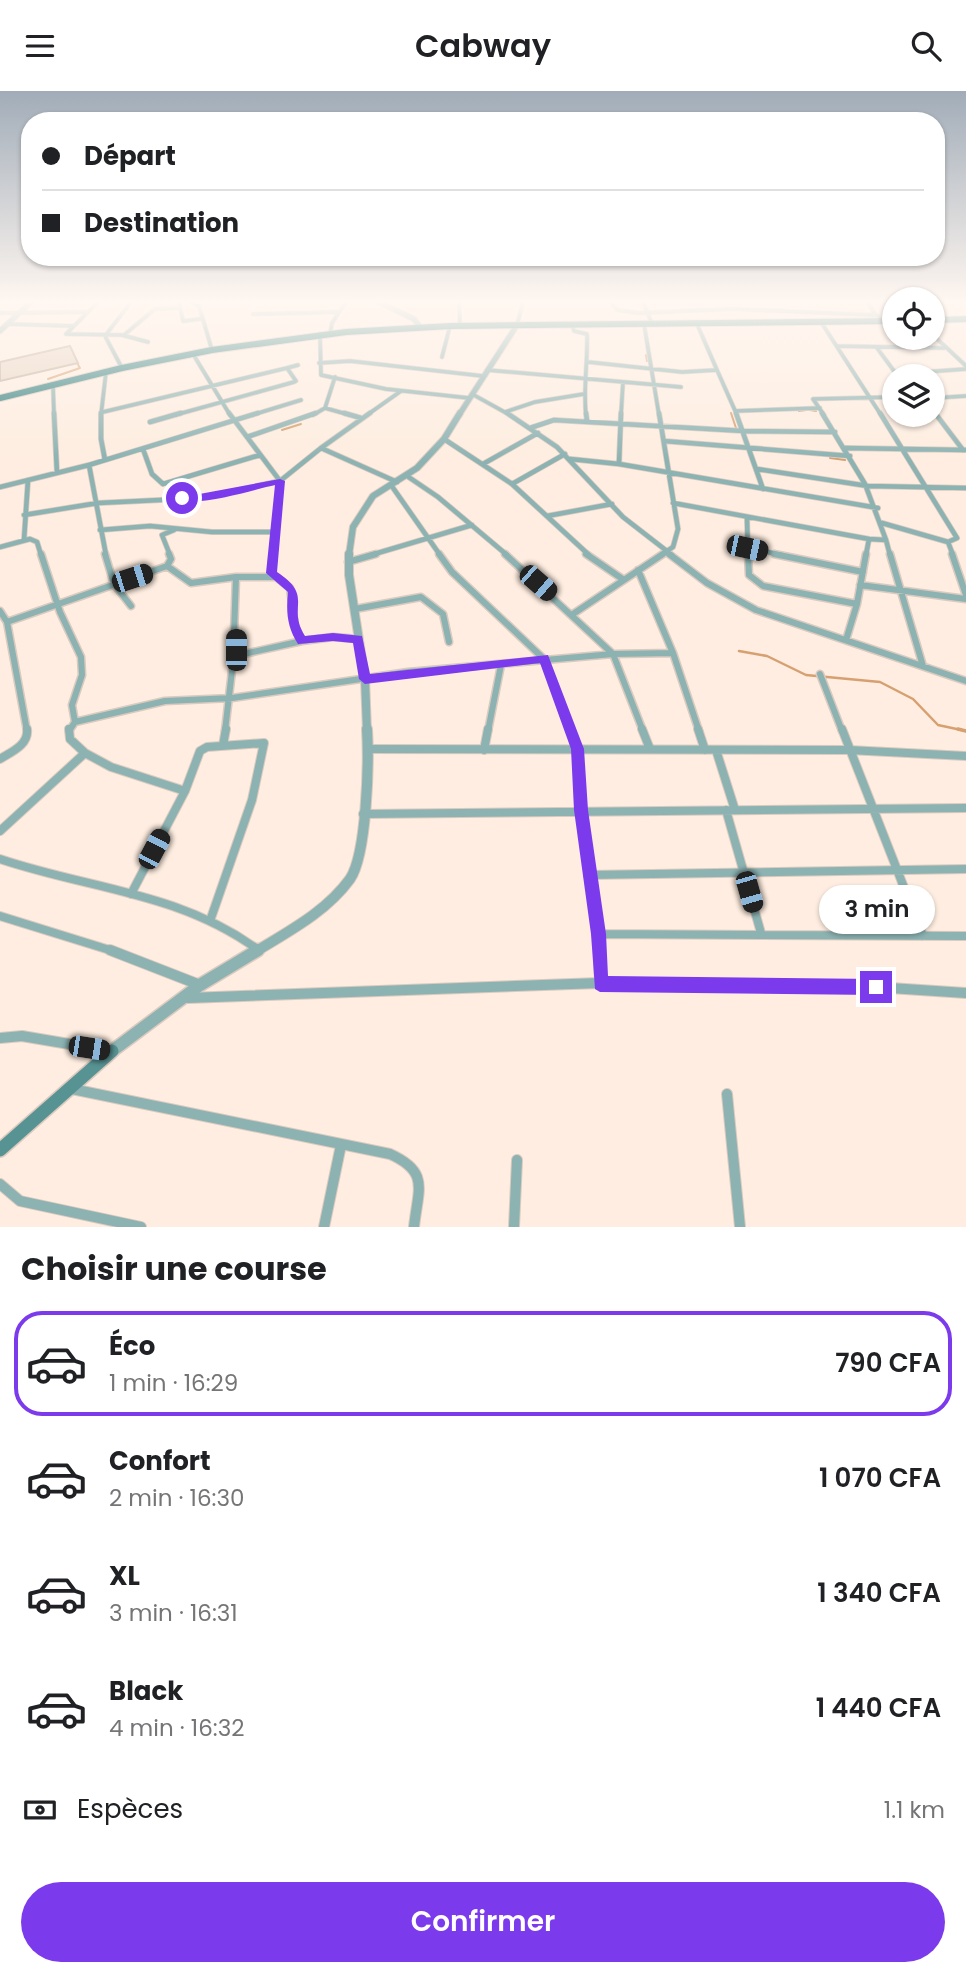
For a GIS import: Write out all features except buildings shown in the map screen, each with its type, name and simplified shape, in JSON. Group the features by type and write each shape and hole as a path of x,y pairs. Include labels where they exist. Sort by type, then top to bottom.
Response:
{"main road":[{"path":"0,398 188,355"},
{"path":"0,1150 112,1051"}],"street":[{"path":"115,355 122,368"},
{"path":"194,355 222,403 280,481 271,573 274,577"},
{"path":"319,355 321,375 401,391 470,396 504,412 538,433 567,456 612,504 666,552 707,583 756,610 966,681"},
{"path":"0,1038 22,1036 112,1051 187,998 200,985 315,915 350,879 360,857 368,749 365,679 348,562 349,541 353,527 373,496 407,476 444,439 497,355"},
{"path":"587,421 584,394 588,378 588,355"},
{"path":"573,614 666,552 677,540 670,473 650,355"},
{"path":"710,355 744,431 763,489"},
{"path":"842,355 928,487 957,538 948,542 882,523"},
{"path":"951,355 966,367"},
{"path":"319,363 350,361 483,376"},
{"path":"588,362 682,372 717,370"},
{"path":"103,412 212,388 298,365"},
{"path":"945,369 966,367"},
{"path":"150,422 295,382 287,368"},
{"path":"487,370 681,387"},
{"path":"105,460 102,451 106,372"},
{"path":"247,437 311,416 325,408 335,377"},
{"path":"619,464 623,382"},
{"path":"53,385 57,473"},
{"path":"24,515 98,503 202,498 280,481 361,418 401,391"},
{"path":"504,412 526,404 584,394"},
{"path":"945,397 966,396"},
{"path":"882,397 814,398 878,508 923,666"},
{"path":"0,487 89,465 302,400"},
{"path":"325,408 361,418"},
{"path":"735,411 820,408"},
{"path":"530,428 554,420 744,431 835,432"},
{"path":"945,425 965,451"},
{"path":"483,464 538,433"},
{"path":"444,439 512,484 581,549 624,580"},
{"path":"664,441 850,456"},
{"path":"321,448 394,483 452,572 544,659 578,749 581,810 598,934 600,983"},
{"path":"845,448 965,451"},
{"path":"143,449 151,474 163,484 260,455"},
{"path":"512,484 567,456 878,508"},
{"path":"89,465 98,503 100,530 114,584 131,606"},
{"path":"757,469 868,487 966,488"},
{"path":"407,476 472,525 613,653 650,749"},
{"path":"24,540 28,481"},
{"path":"673,503 747,518 886,540"},
{"path":"547,516 612,504"},
{"path":"747,518 748,575 757,583 856,604"},
{"path":"348,562 472,525"},
{"path":"100,530 150,526 212,532 275,532"},
{"path":"7,622 167,566 171,559 162,534 179,529"},
{"path":"846,640 869,539"},
{"path":"0,547 24,540 37,542 57,604 82,664 82,675 72,705 75,722"},
{"path":"860,585 966,597 948,542"},
{"path":"747,548 863,572"},
{"path":"167,566 191,583 236,577 274,577 288,584 293,592 292,613 296,632 302,641"},
{"path":"638,570 673,653 705,750"},
{"path":"223,745 232,698 236,577"},
{"path":"355,609 421,597 443,614 449,642"},
{"path":"0,611 7,622 28,735 23,744 0,759"},
{"path":"235,656 302,641 333,637 358,639"},
{"path":"184,791 111,767 85,753 73,746 67,736 68,728 75,722 165,701 232,698 408,672 544,659 613,653 673,653"},
{"path":"484,750 501,665"},
{"path":"820,674 923,936"},
{"path":"131,894 184,791 200,751 207,747 223,745 265,744 252,800 211,918"},
{"path":"368,749 849,750 966,756"},
{"path":"716,750 743,872 761,933"},
{"path":"0,831 85,753"},
{"path":"363,814 966,808"},
{"path":"0,859 42,874 131,894 211,918 232,929 257,949"},
{"path":"588,874 966,869"},
{"path":"0,916 124,954 200,985"},
{"path":"598,934 966,936"},
{"path":"187,998 600,983 876,987 966,993"},
{"path":"72,1089 390,1154 410,1163 419,1180 414,1227"},
{"path":"727,1094 740,1227"},
{"path":"324,1227 341,1145"},
{"path":"514,1227 517,1160"},
{"path":"0,1184 20,1201 141,1227"}],"waterway":[{"path":"646,355 647,361"},
{"path":"48,379 80,368 77,363"},
{"path":"799,411 806,410"},
{"path":"810,410 816,411"},
{"path":"731,413 736,428"},
{"path":"282,430 301,424"},
{"path":"830,458 845,460"},
{"path":"739,651 767,656 806,675 880,682 913,699 938,725 966,731 958,729"}],"route":[{"path":"182,498 202,498 280,481 271,573 288,584 293,592 292,613 296,632 302,641 333,637 358,639 365,679 408,672 544,659 578,749 581,810 598,934 600,983 876,987"}]}
